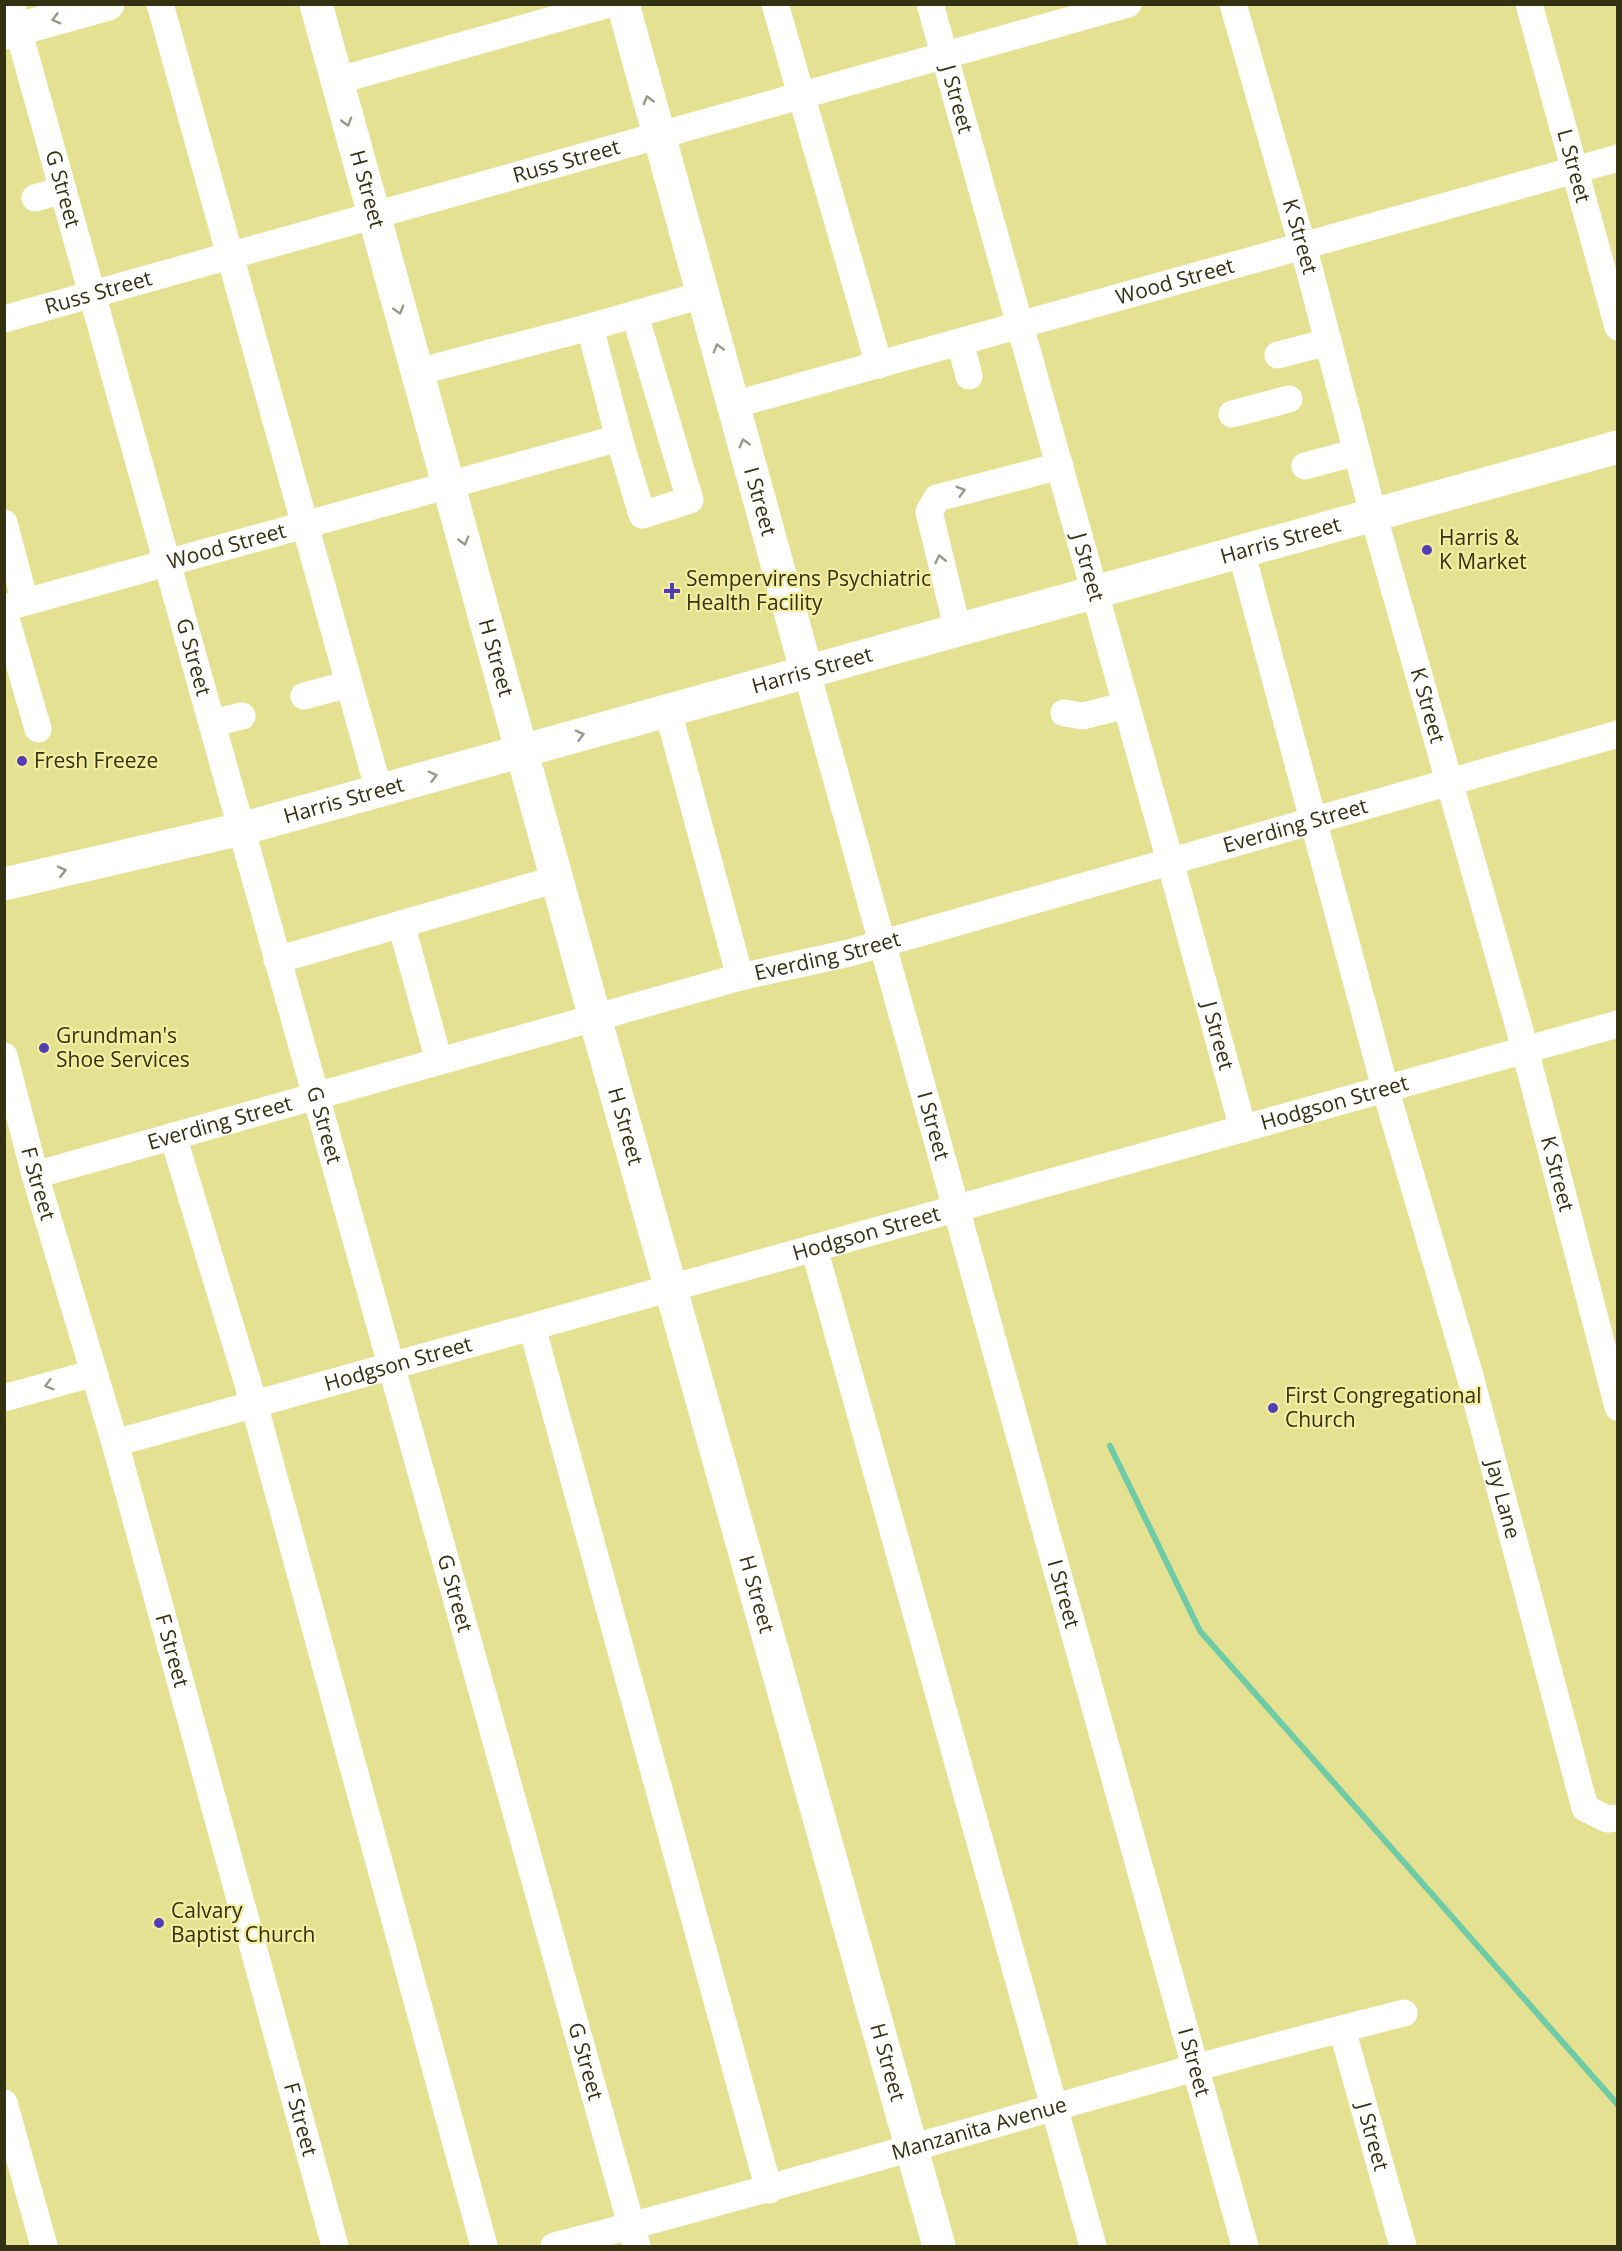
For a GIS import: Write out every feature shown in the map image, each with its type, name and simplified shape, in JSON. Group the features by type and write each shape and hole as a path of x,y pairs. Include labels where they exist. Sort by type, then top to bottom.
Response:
{"main road":[{"path":"11,22 108,4"},
{"name":"H Street","path":"316,4 523,751 594,1018 672,1286 939,2247"},
{"name":"I Street","path":"623,4 807,673"},
{"name":"Harris Street","path":"4,884 242,829 1617,447"},
{"path":"744,690 766,675 778,671 785,658 786,632 778,601 782,580"}],"street":[{"path":"160,4 379,791"},
{"path":"336,81 609,4"},
{"path":"775,4 879,365"},
{"name":"J Street","path":"930,4 1243,1130"},
{"name":"Russ Street","path":"4,319 1128,4"},
{"name":"K Street","path":"1233,4 1302,245 1373,514 1525,1050 1617,1407"},
{"name":"L Street","path":"1529,4 1617,327"},
{"name":"G Street","path":"11,22 63,190 169,563 277,960 634,2237"},
{"name":"Wood Street","path":"733,405 1617,158"},
{"path":"34,198 63,190"},
{"path":"417,372 635,315 702,295"},
{"path":"590,327 642,515 690,500 635,315"},
{"path":"960,342 969,376"},
{"path":"1278,355 1328,342"},
{"path":"1232,414 1289,399"},
{"name":"Wood Street","path":"11,607 619,438"},
{"path":"1305,466 1356,452"},
{"path":"958,631 929,512 937,498 996,475 1060,466"},
{"path":"4,523 11,607 38,729"},
{"name":"Jay Lane","path":"1241,551 1385,1088 1470,1376 1585,1808 1606,1819 1617,1818"},
{"name":"I Street","path":"807,673 1197,2067 1245,2247"},
{"path":"304,696 349,684"},
{"path":"1064,713 1083,716 1126,705"},
{"path":"668,711 740,977"},
{"path":"212,723 242,716"},
{"name":"Everding Street","path":"35,1175 740,977 849,953 1617,734"},
{"path":"277,960 557,879"},
{"path":"401,924 440,1061"},
{"name":"Hodgson Street","path":"115,1443 1617,1024"},
{"name":"F Street","path":"4,1056 35,1175 115,1443 335,2247"},
{"path":"173,1136 254,1404 484,2247"},
{"path":"814,1248 1094,2247"},
{"path":"532,1327 769,2190"},
{"path":"4,1398 94,1373"},
{"name":"Manzanita Avenue","path":"554,2247 634,2237 769,2190 912,2147 1197,2067 1404,2013"},
{"name":"J Street","path":"1342,2029 1402,2247"},
{"path":"4,2103 44,2247"}],"waterway":[{"path":"1110,1446 1200,1631 1618,2105"}],"place":[{"name":"Harris & K Market","path":"1427,550"},
{"name":"Sempervirens Psychiatric Health Facility","path":"672,591"},
{"name":"Fresh Freeze","path":"22,761"},
{"name":"Grundman's Shoe Services","path":"44,1048"},
{"name":"First Congregational Church","path":"1273,1408"},
{"name":"Calvary Baptist Church","path":"159,1923"}]}
